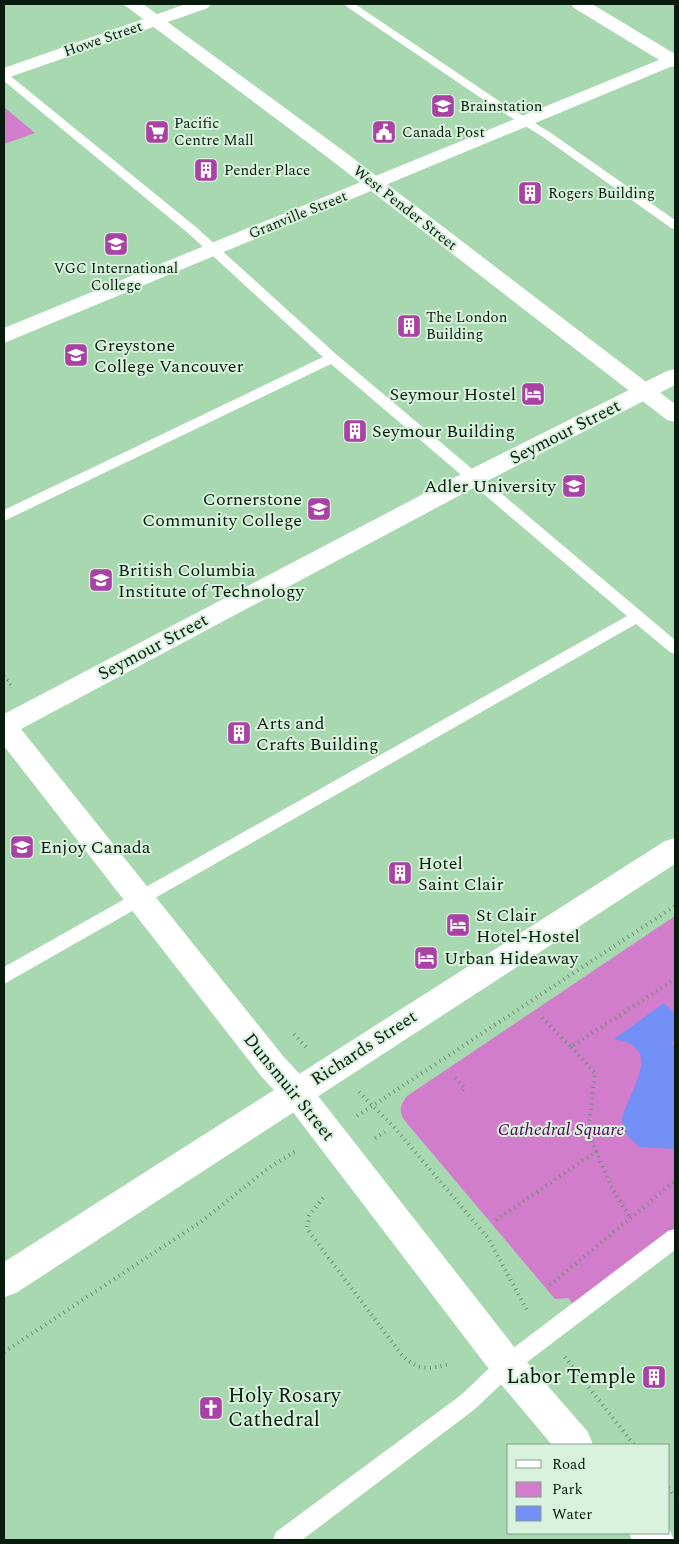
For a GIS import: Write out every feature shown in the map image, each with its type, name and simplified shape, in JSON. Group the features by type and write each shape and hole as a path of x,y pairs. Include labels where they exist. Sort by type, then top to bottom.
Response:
{"main road":[{"name":"West Pender Street","path":"132,4 374,184 675,415"},
{"name":"Howe Street","path":"4,75 202,4"},
{"path":"580,4 674,60"},
{"name":"Granville Street","path":"4,336 674,60"},
{"name":"Seymour Street","path":"4,726 475,477 675,376"},
{"name":"Dunsmuir Street","path":"4,726 272,1066 297,1092 508,1365 574,1444"},
{"name":"Richards Street","path":"4,1281 675,849"}],"lane":[{"path":"348,4 522,121 547,135 675,225"},
{"path":"4,75 214,249 332,358 675,648"},
{"path":"4,516 332,358"},
{"path":"4,976 638,616"},
{"path":"284,1540 468,1402 508,1365 675,1238"}],"path":[{"path":"355,1118 675,906"},
{"path":"571,1048 675,979"},
{"path":"542,1018 595,1073 588,1132 610,1184 630,1218"},
{"path":"455,1078 465,1088 461,1092"},
{"path":"357,1089 394,1127 488,1238 524,1307"},
{"path":"496,1220 597,1152"},
{"path":"4,1352 202,1221 284,1158"},
{"path":"550,1286 675,1181"},
{"path":"323,1198 308,1216 306,1222 307,1229 401,1354 409,1364 431,1370 451,1363"},
{"path":"564,1357 633,1444"}],"green space":[{"path":"4,107 35,133 4,144"},
{"name":"Cathedral Square","path":"675,916 675,1238 579,1311 568,1298 555,1299 405,1121 401,1114 401,1105 407,1096"}],"water":[{"path":"664,1003 675,1014 675,1040 671,1043 675,1047 675,1147 673,1149 640,1147 625,1132 622,1117 636,1084 641,1064 640,1056 636,1049 628,1043 614,1039"}],"place":[{"name":"Brainstation","path":"443,106"},
{"name":"Pacific Centre Mall","path":"157,132"},
{"name":"Canada Post","path":"384,132"},
{"name":"Pender Place","path":"206,170"},
{"name":"Rogers Building","path":"530,193"},
{"name":"VGC International College","path":"116,244"},
{"name":"The London Building","path":"409,326"},
{"name":"Greystone College Vancouver","path":"76,355"},
{"name":"Seymour Hostel","path":"533,394"},
{"name":"Seymour Building","path":"355,431"},
{"name":"Adler University","path":"574,486"},
{"name":"Cornerstone Community College","path":"319,509"},
{"name":"British Columbia Institute of Technology","path":"101,580"},
{"name":"Arts and Crafts Building","path":"239,733"},
{"name":"Enjoy Canada","path":"22,847"},
{"name":"Hotel Saint Clair","path":"400,873"},
{"name":"St Clair Hotel-Hostel","path":"458,925"},
{"name":"Urban Hideaway","path":"426,958"},
{"name":"Labor Temple","path":"654,1377"},
{"name":"Holy Rosary Cathedral","path":"211,1408"}]}
